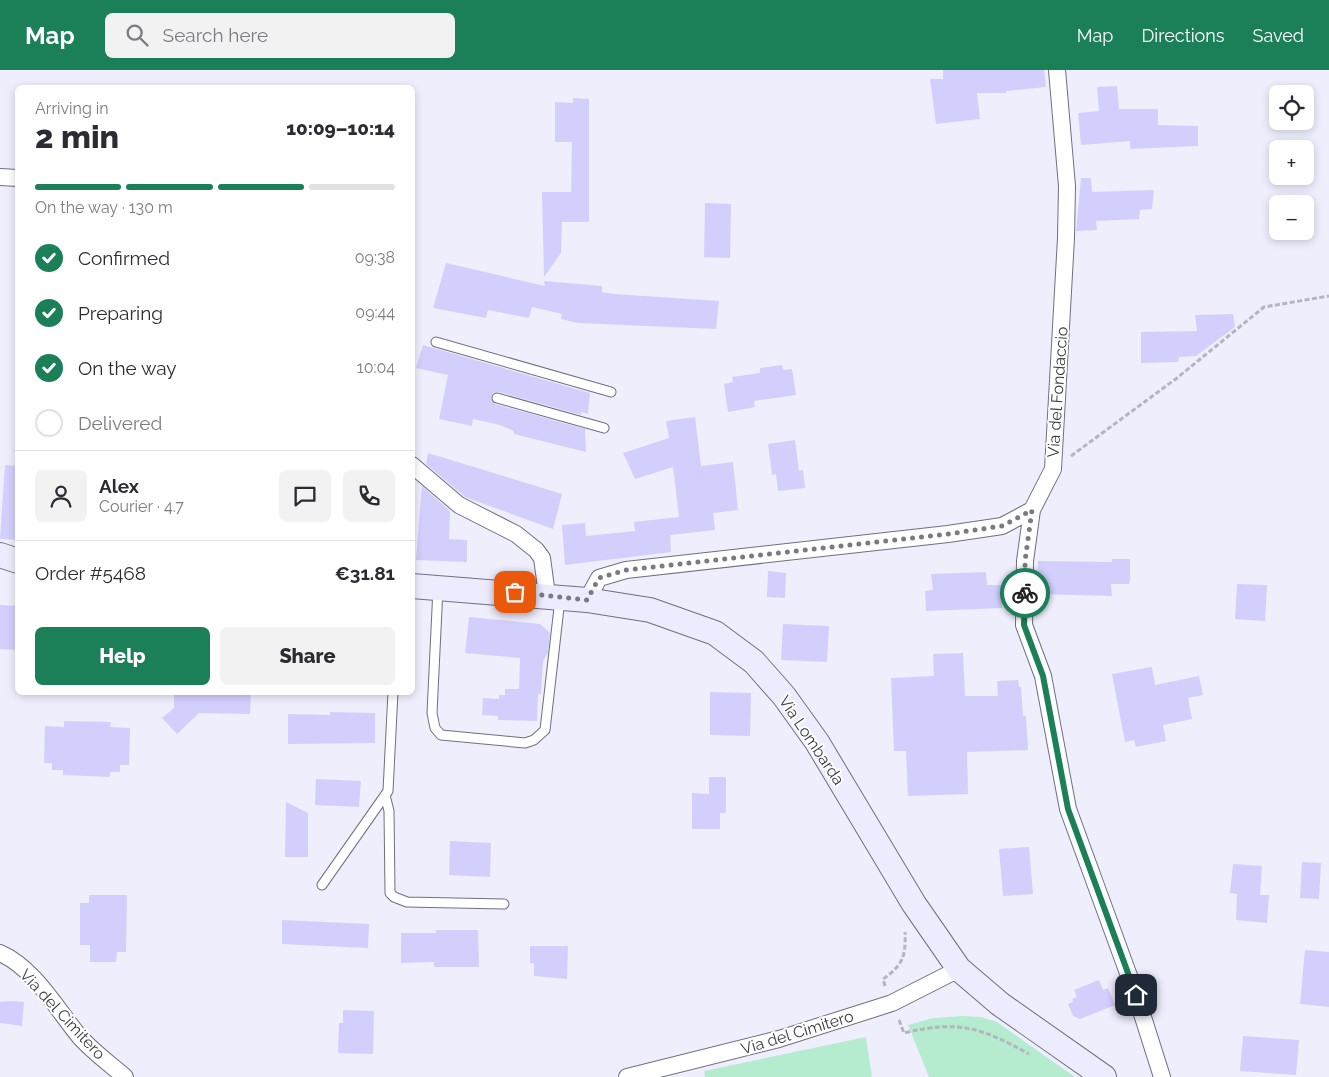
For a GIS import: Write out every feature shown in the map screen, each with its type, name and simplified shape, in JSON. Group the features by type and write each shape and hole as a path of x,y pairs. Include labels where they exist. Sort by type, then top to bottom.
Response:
{"street":[{"name":"Via del Fondaccio","path":"1057,70 1067,186 1066,238 1053,469 1032,510 1025,561 1024,625 1043,676 1068,809 1136,995 1162,1077"},
{"path":"0,177 15,178"},
{"path":"415,468 459,505 516,534 536,550 542,558 554,596"},
{"path":"587,600 599,578 626,570 948,534 1002,526 1032,510"},
{"path":"0,555 15,560"},
{"name":"Via Lombarda","path":"415,586 554,596 650,610 715,634 754,662 784,696 816,742 914,904 959,969 1000,1004 1104,1077"},
{"name":"Via del Cimitero","path":"0,953 13,959 44,991 81,1037 125,1077"},
{"name":"Via del Cimitero","path":"627,1077 779,1039 892,1003 959,969"}],"lane":[{"path":"436,342 611,392"},
{"path":"497,398 604,428"},
{"path":"438,587 432,714 435,728 441,735 525,742 534,740 545,730 554,596"},
{"path":"322,885 388,792 393,695"},
{"path":"385,795 390,811 390,893 394,897 407,902 504,904"}],"path":[{"path":"1053,469 1177,378 1264,307 1329,296"},
{"path":"900,923 905,931 905,947 900,964 883,979 904,1033 948,1026 974,1028 1034,1058"}],"green space":[{"path":"981,1017 997,1022 1075,1077 929,1077 908,1025 933,1018"},
{"path":"866,1037 872,1077 705,1077 704,1071"}],"building":[{"path":"943,70 1044,70 1046,87 1006,91 1006,93 977,93 980,119 936,124 930,79 943,79"},
{"path":"1117,86 1119,109 1158,109 1158,125 1198,126 1198,146 1130,149 1130,141 1081,145 1078,113 1099,111 1097,87"},
{"path":"573,98 589,99 589,222 562,222 561,253 544,277 542,192 571,192 572,142 555,142 555,102 573,103"},
{"path":"1081,178 1091,178 1092,192 1154,190 1152,209 1140,210 1139,219 1096,221 1097,230 1076,231"},
{"path":"705,203 731,204 730,258 704,257"},
{"path":"446,263 545,286 544,281 602,286 602,292 614,294 719,301 716,329 578,323 561,319 562,314 532,307 529,318 488,310 486,318 433,308"},
{"path":"1233,314 1235,327 1196,356 1179,357 1178,362 1141,363 1141,332 1197,331 1195,315"},
{"path":"423,345 590,393 588,414 581,412 581,415 499,392 493,393 491,397 495,404 585,429 586,452 514,434 514,431 500,425 473,419 472,426 439,419 448,375 416,368"},
{"path":"782,365 783,370 792,369 796,395 754,401 755,407 728,412 724,384 733,382 732,377 760,373 760,368"},
{"path":"695,417 701,466 733,462 738,510 713,513 715,530 670,535 671,552 565,565 562,525 585,523 586,536 635,531 634,522 679,517 673,467 635,479 623,453 669,438 666,421"},
{"path":"795,440 799,471 803,470 805,488 778,491 776,474 772,475 768,444"},
{"path":"428,453 562,494 553,529 465,497 426,464"},
{"path":"5,465 15,466 15,540 0,539"},
{"path":"422,486 450,511 449,539 467,540 467,562 416,560"},
{"path":"1112,559 1130,559 1130,580 1129,584 1111,584 1112,596 1037,594 1038,561 1112,562"},
{"path":"768,571 786,573 785,598 767,597"},
{"path":"986,572 987,585 1001,585 1002,608 926,611 925,591 933,590 931,574"},
{"path":"1237,584 1267,585 1265,621 1235,619"},
{"path":"0,605 15,606 15,650 0,649"},
{"path":"469,617 540,624 550,633 548,653 543,661 541,694 538,694 537,721 498,720 498,716 482,715 483,698 499,699 499,695 505,695 505,689 519,689 520,658 465,653"},
{"path":"783,624 829,626 827,662 781,660"},
{"path":"963,653 965,696 998,696 997,681 1018,680 1019,687 1021,687 1023,716 1026,716 1028,750 967,752 968,794 908,796 906,751 894,751 891,678 934,676 933,654"},
{"path":"1152,667 1155,685 1199,676 1203,695 1188,698 1192,719 1163,725 1166,741 1136,747 1134,740 1125,742 1112,674"},
{"path":"710,692 751,693 750,736 710,735"},
{"path":"174,695 251,695 250,714 199,713 177,734 162,718 174,708"},
{"path":"330,712 375,713 375,743 288,744 288,714 330,715"},
{"path":"64,721 111,722 110,727 130,728 129,765 120,765 120,772 110,772 110,777 63,775 63,770 52,770 52,763 44,763 45,726 64,727"},
{"path":"709,777 726,777 726,813 720,813 720,829 692,829 692,793 709,794"},
{"path":"316,779 361,781 359,807 315,805"},
{"path":"286,802 308,813 308,857 285,857"},
{"path":"450,841 491,843 490,877 449,875"},
{"path":"1029,847 1033,894 1003,896 999,849"},
{"path":"1302,862 1321,863 1319,899 1300,898"},
{"path":"1233,864 1262,866 1260,895 1269,895 1267,923 1236,920 1237,894 1230,893"},
{"path":"89,895 127,895 126,952 117,952 116,962 90,962 90,945 80,945 80,903 89,903"},
{"path":"282,920 369,924 368,948 282,944"},
{"path":"436,930 478,930 479,967 434,967 434,962 401,963 401,933 436,933"},
{"path":"530,946 568,946 567,979 534,976 534,963 530,963"},
{"path":"1305,950 1329,952 1329,1007 1300,1004"},
{"path":"1099,980 1103,990 1108,988 1115,1005 1080,1019 1073,1016 1068,1004 1077,997 1074,990"},
{"path":"0,1002 24,1002 22,1026 0,1023"},
{"path":"343,1010 374,1011 373,1054 338,1053 339,1023 343,1023"},
{"path":"1243,1036 1299,1040 1296,1075 1240,1071"}],"way so far":[{"path":"515,592 587,600 599,578 626,570 948,534 1002,526 1032,510 1025,561 1025,593"}],"route":[{"path":"1025,593 1024,625 1043,676 1068,809 1136,995"}]}
